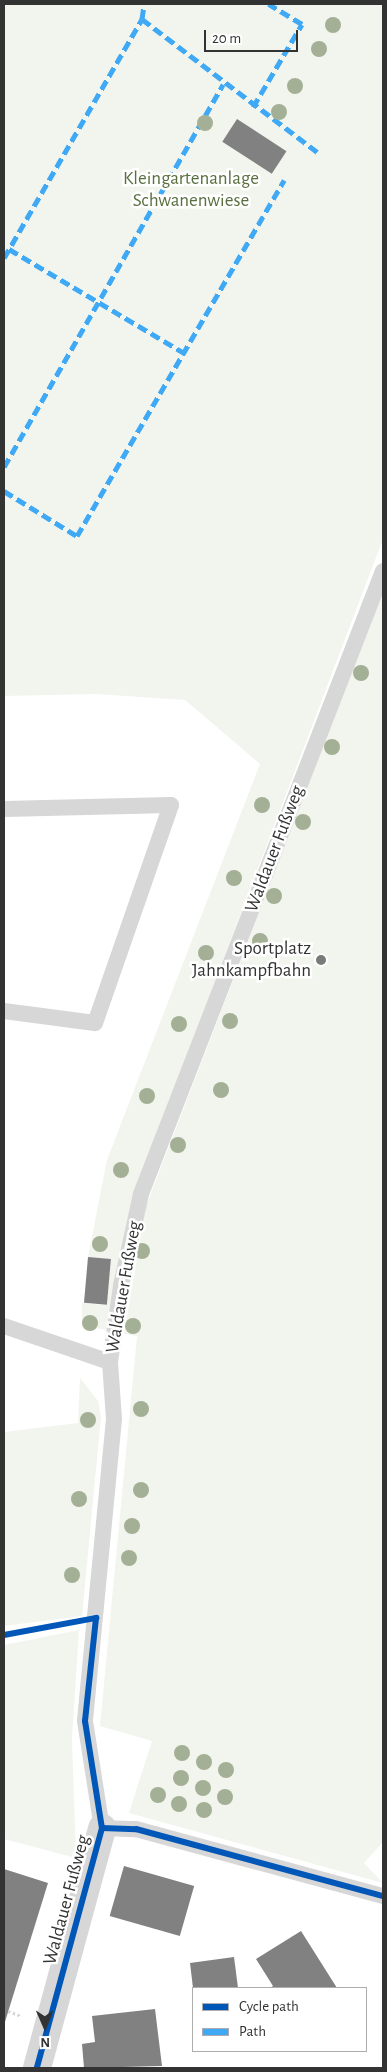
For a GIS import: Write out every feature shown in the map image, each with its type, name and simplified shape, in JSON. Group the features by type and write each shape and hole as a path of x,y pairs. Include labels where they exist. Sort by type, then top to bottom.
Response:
{"street":[{"name":"Waldauer Fußweg","path":"37,2068 102,1828"}],"lane":[{"name":"Waldauer Fußweg","path":"102,1828 84,1721 114,1419 110,1362 141,1194 383,571"},
{"path":"4,809 171,805 95,1023 4,1011"},
{"path":"4,1326 110,1362"},
{"path":"102,1828 136,1829 383,1896"}],"path":[{"path":"8,2011 20,2015"}],"green space":[{"name":"Kleingartenanlage Schwanenwiese","path":"4,4 383,4 383,539 140,1179 108,1330 82,1326 82,1303 107,1305 111,1259 88,1257 107,1160 260,764 185,700 96,694 4,696"},
{"name":"Sportplatz Jahnkampfbahn","path":"383,591 383,1842 364,1863 383,1883 129,1813 152,1741 100,1726 137,1336 124,1334 146,1206"},
{"path":"80,1378 98,1401 101,1417 82,1616 4,1626 4,1432 78,1423"},
{"path":"79,1630 72,1738 76,1858 4,1839 4,1645"}],"building":[{"path":"237,119 286,151 272,174 222,142"},
{"path":"88,1257 111,1259 107,1305 84,1303"},
{"path":"124,1866 194,1886 180,1936 110,1916"},
{"path":"4,1869 48,1883 4,2025"},
{"path":"301,1931 336,1987 272,1987 273,1986 256,1959"},
{"path":"234,1957 238,1987 193,1987 190,1963"},
{"path":"155,2009 162,2066 84,2068 82,2044 95,2042 92,2016"}],"marked path":[{"path":"4,258 142,19 144,4"},
{"path":"253,107 302,24 269,4"},
{"path":"142,19 317,152"},
{"path":"4,467 223,84"},
{"path":"4,491 77,536 284,180"},
{"path":"9,249 184,353"}],"cycle path":[{"path":"4,1635 96,1618 85,1721 102,1828 37,2068"},
{"path":"102,1828 136,1829 383,1896"}],"place":[{"name":"Sportplatz Jahnkampfbahn","path":"321,960"}]}
